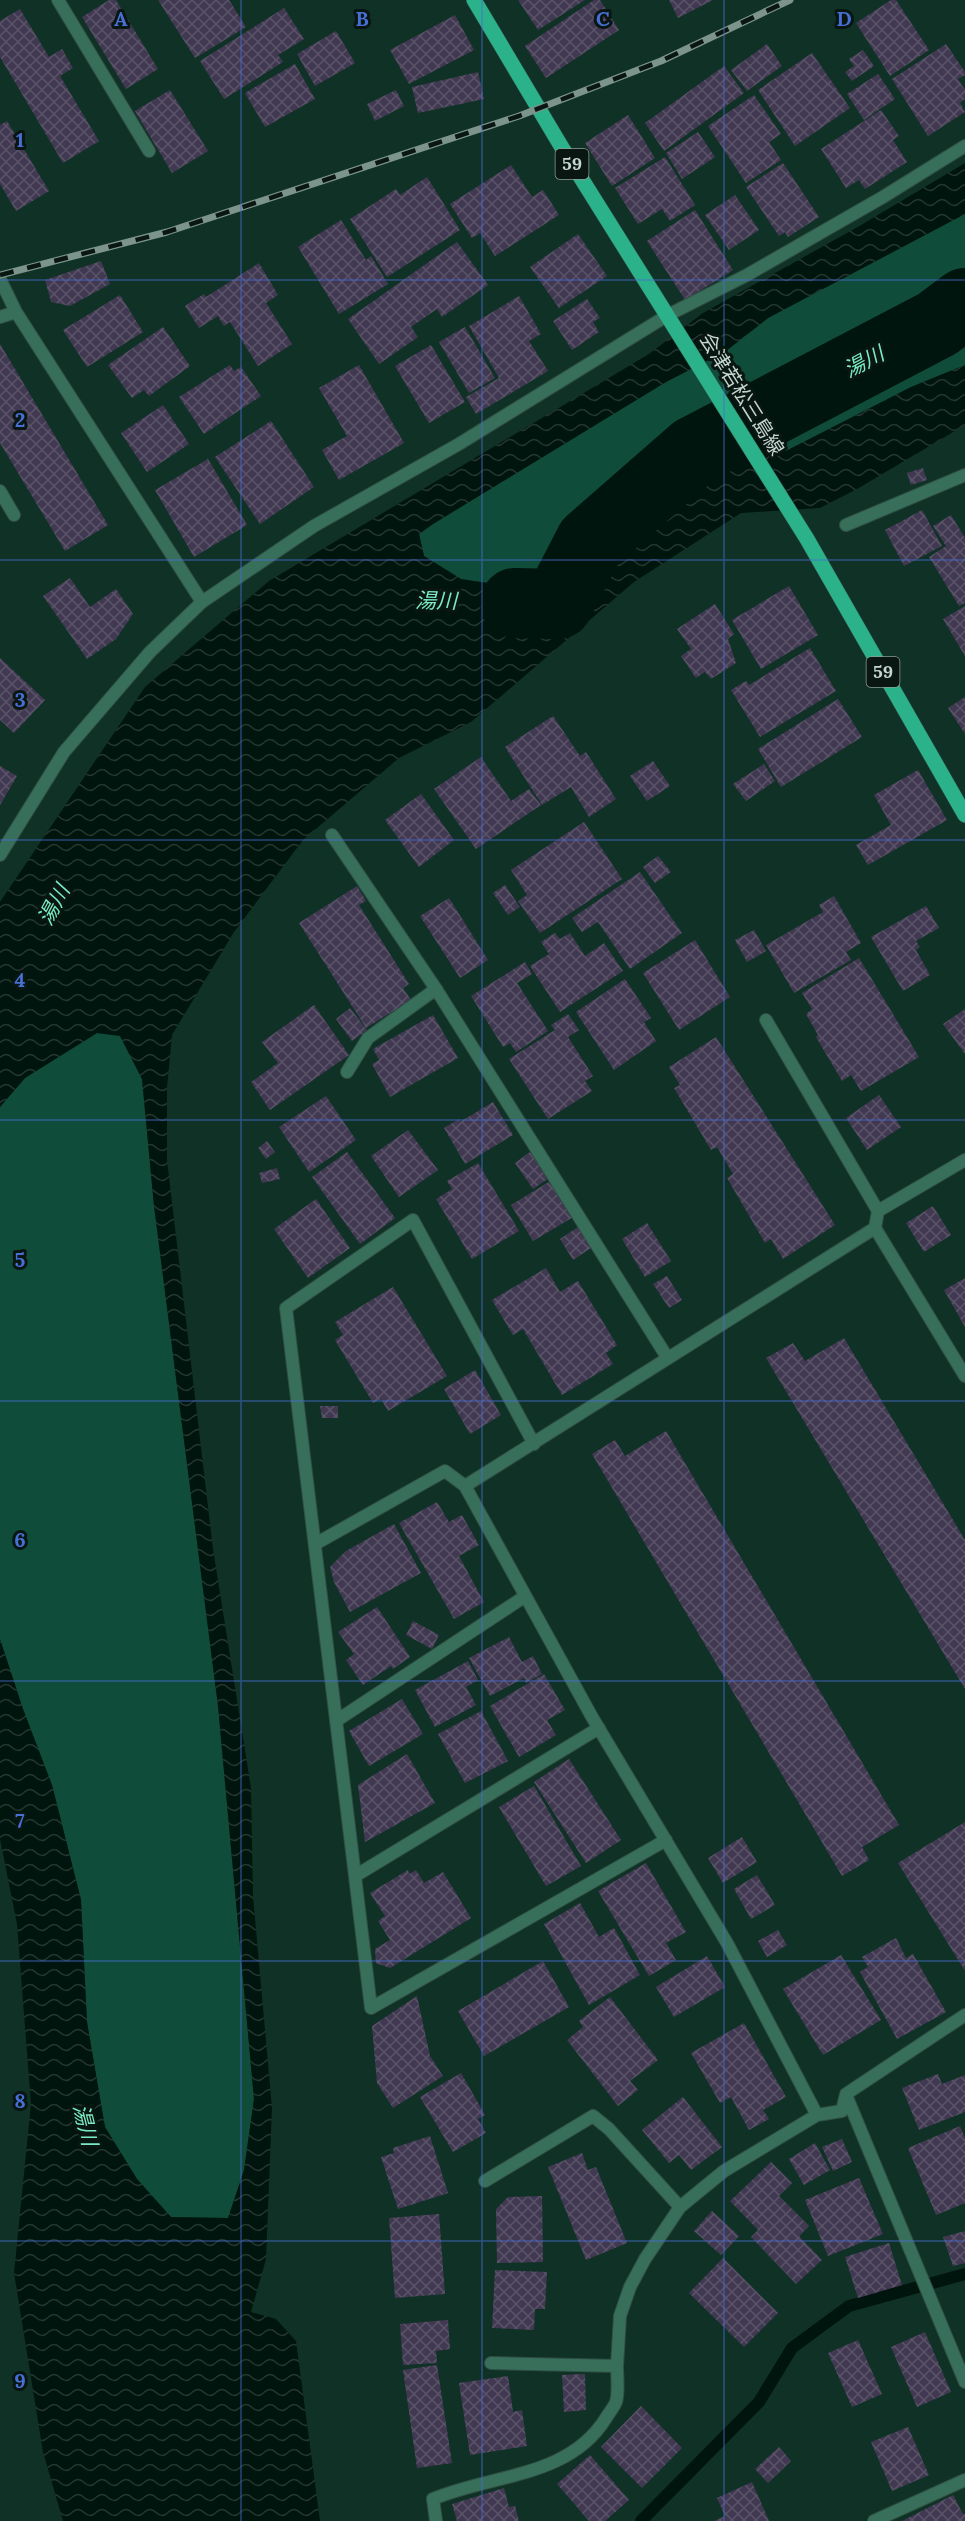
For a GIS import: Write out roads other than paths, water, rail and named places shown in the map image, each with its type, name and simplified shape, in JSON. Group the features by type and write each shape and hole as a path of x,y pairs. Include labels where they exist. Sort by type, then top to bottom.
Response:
{"main road":[{"name":"会津若松三島線","path":"474,0 561,146 801,530 965,815"}],"street":[{"path":"58,0 149,151"},
{"path":"0,855 64,752 150,652 202,602 314,526 883,197 965,146"},
{"path":"0,279 16,312 202,602"},
{"path":"0,316 16,312"},
{"path":"846,525 965,475"},
{"path":"0,491 14,515"},
{"path":"332,835 436,989 667,1357"},
{"path":"347,1072 368,1038 436,989"},
{"path":"766,1020 878,1211 875,1228 965,1376"},
{"path":"878,1211 965,1160"},
{"path":"534,1444 414,1220 286,1308 317,1543 371,2008 666,1840"},
{"path":"465,1486 875,1228"},
{"path":"317,1543 446,1471 465,1486 524,1597 599,1728 727,1943 817,2115"},
{"path":"336,1721 524,1597"},
{"path":"355,1876 599,1728"},
{"path":"436,2521 433,2499 451,2491 518,2474 566,2458 596,2434 616,2402 620,2316 630,2287 645,2259 680,2207 724,2171 817,2115 842,2111 846,2094 965,2015"},
{"path":"846,2094 965,2382"},
{"path":"485,2181 593,2116 609,2129 680,2207"},
{"path":"490,2363 618,2366"},
{"path":"874,2521 965,2480"}],"water":[{"path":"965,163 965,214 768,318 726,351 666,382 419,534 424,556 461,579 507,586 639,536 672,505 682,473 701,440 786,451 911,387 965,365 965,425 857,489 820,508 741,513 634,582 471,722 399,758 303,840 234,932 172,1035 167,1088 167,1160 213,1549 251,1788 253,1896 272,2108 266,2259 251,2312 276,2319 296,2341 320,2521 63,2521 43,2452 14,2273 31,2104 17,1924 0,1839 0,1639 23,1709 52,1785 81,1900 87,2022 105,2127 137,2179 171,2217 228,2218 244,2170 254,2099 218,1706 154,1206 142,1079 120,1036 97,1033 25,1078 0,1107 0,902 145,687 269,581 649,354 703,313 856,228"}],"waterway":[{"name":"湯川","path":"515,603 558,604 590,542 694,451 937,324 965,303"},
{"path":"641,2521 759,2402 792,2348 849,2306 965,2274"}],"railway":[{"path":"0,275 167,232 519,116 661,61 790,0"}]}
